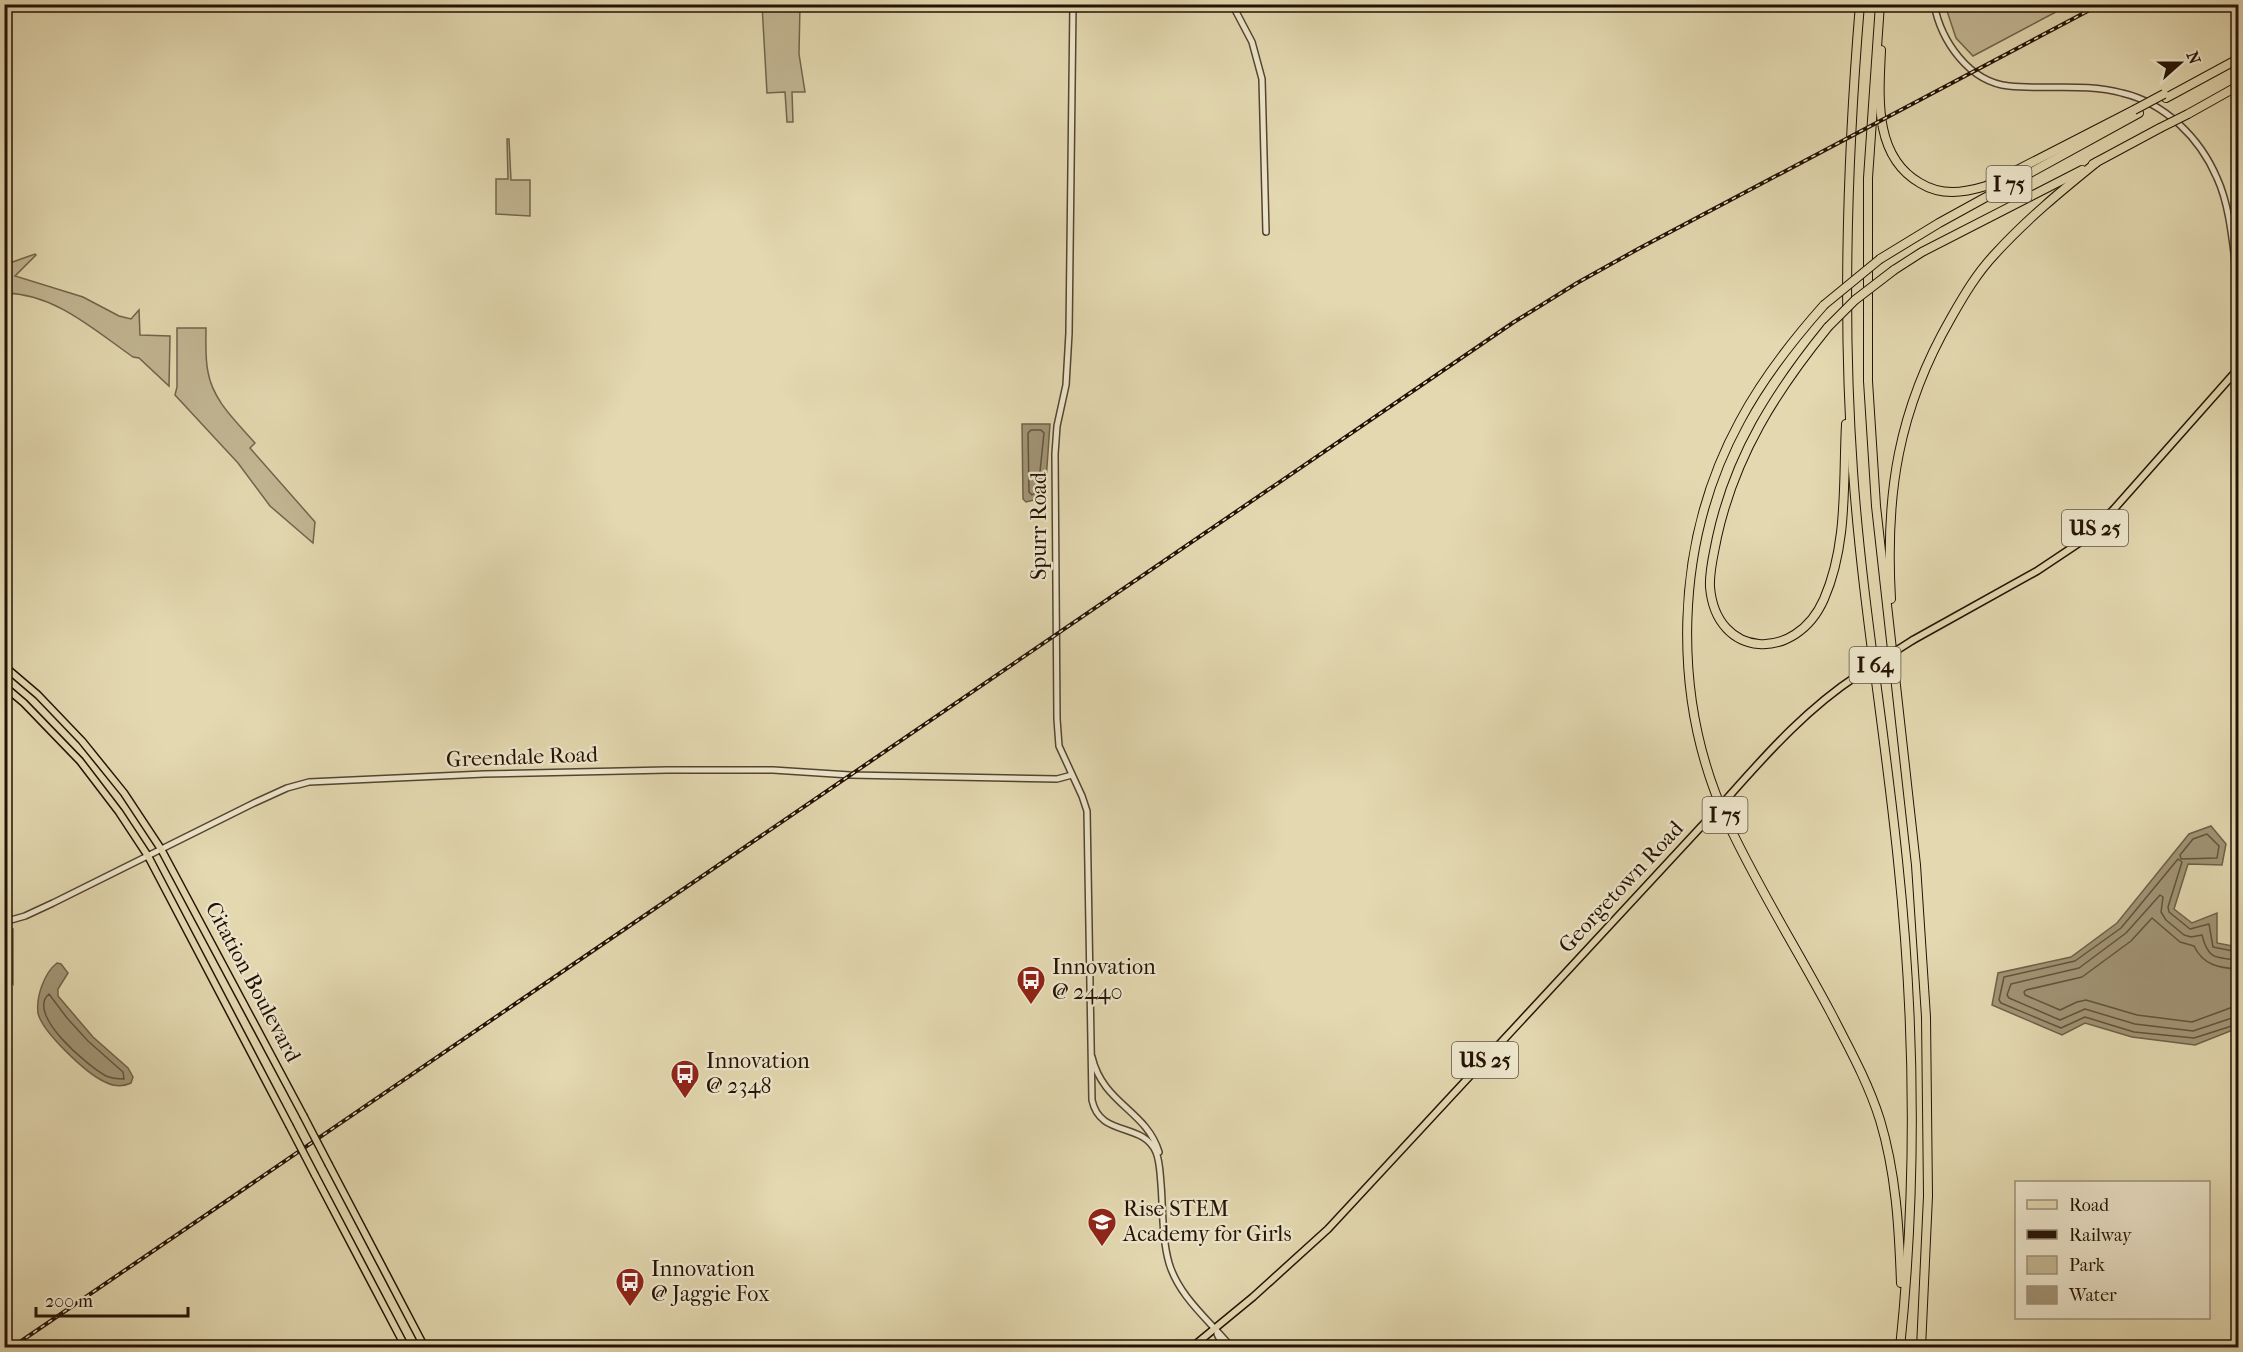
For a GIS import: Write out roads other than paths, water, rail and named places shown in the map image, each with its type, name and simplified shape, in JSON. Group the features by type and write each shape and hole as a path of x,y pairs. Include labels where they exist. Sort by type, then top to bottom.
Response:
{"highway":[{"name":"I 64","path":"1860,4 1849,161 1846,258 1848,380 1858,528 1899,863 1907,968 1911,1155 1909,1228 1900,1347"},
{"name":"I 64","path":"1882,4 1868,178 1868,381 1876,506 1916,866 1926,1017 1928,1196 1921,1347"},
{"path":"1882,4 1879,85 1883,130 1894,160 1904,172 1926,188 1958,193 1986,186 2137,112"},
{"name":"I 75","path":"1902,1326 1897,1206 1880,1119 1850,1048 1756,880 1726,819 1703,753 1692,701 1687,632 1690,582 1702,516 1739,422 1761,384 1824,305 1880,259 1939,223 2165,96 2237,59"},
{"name":"I 75","path":"1895,675 1889,565 1890,507 1900,446 1924,369 1967,290 1994,256 2054,196 2097,162 2238,86"},
{"path":"1848,380 1841,534 1837,559 1824,600 1804,629 1788,640 1771,645 1738,638 1725,626 1714,609 1710,585 1713,555 1728,496 1752,438 1786,381 1828,327 1855,300 1894,270 1922,252 2097,162"}],"main road":[{"name":"Georgetown Road","path":"1191,1347 1215,1330 1328,1229 1770,750 1815,706 1832,692 1913,640 2037,571 2082,541 2114,509 2238,369"},
{"name":"Citation Boulevard","path":"4,666 38,695 103,765 161,849 425,1347"},
{"name":"Citation Boulevard","path":"4,686 24,702 80,761 119,812 148,856 406,1347"}],"street":[{"path":"4,10 16,4"},
{"name":"Spurr Road","path":"1073,4 1069,333 1066,385 1056,436 1054,507 1058,733 1059,746 1083,796 1087,811 1089,1043 1093,1107 1099,1117 1110,1126 1136,1134 1150,1144 1156,1151 1161,1179"},
{"path":"1232,4 1251,42 1262,79 1266,232"},
{"path":"1934,4 1936,17 1946,40 1963,62 1981,76 2007,86 2091,88 2121,92 2159,108 2181,127 2200,147 2218,178 2224,197 2238,284"},
{"name":"Greendale Road","path":"4,922 34,912 254,802 286,788 309,782 502,773 667,770 772,770 850,775 1057,779 1072,775"},
{"name":"Spurr Road","path":"1089,1043 1096,1072 1102,1083 1147,1127 1156,1141 1161,1158 1166,1244 1170,1265 1186,1296 1232,1347"},
{"name":"Spurr Road","path":"1215,1330 1224,1347"}],"water":[{"path":"1022,424 1050,424 1043,498 1026,502 1023,499"},
{"path":"2211,826 2226,844 2222,865 2188,864 2174,909 2192,923 2217,913 2217,943 2238,947 2238,1028 2195,1045 2132,1037 2085,1023 2062,1035 1992,1005 1998,973 2071,957 2117,923 2189,834"},
{"path":"57,963 61,964 68,973 58,989 58,996 93,1037 128,1068 133,1077 131,1083 115,1085 97,1078 66,1052 41,1021 38,1013 40,993 48,973"}],"railway":[{"path":"11,1348 1514,322 1638,249 2101,4"}],"place":[{"name":"Innovation @ 2440","path":"1031,1006"},
{"name":"Innovation @ 2348","path":"685,1100"},
{"name":"Rise STEM Academy for Girls","path":"1102,1248"},
{"name":"Innovation @ Jaggie Fox","path":"630,1308"}]}
